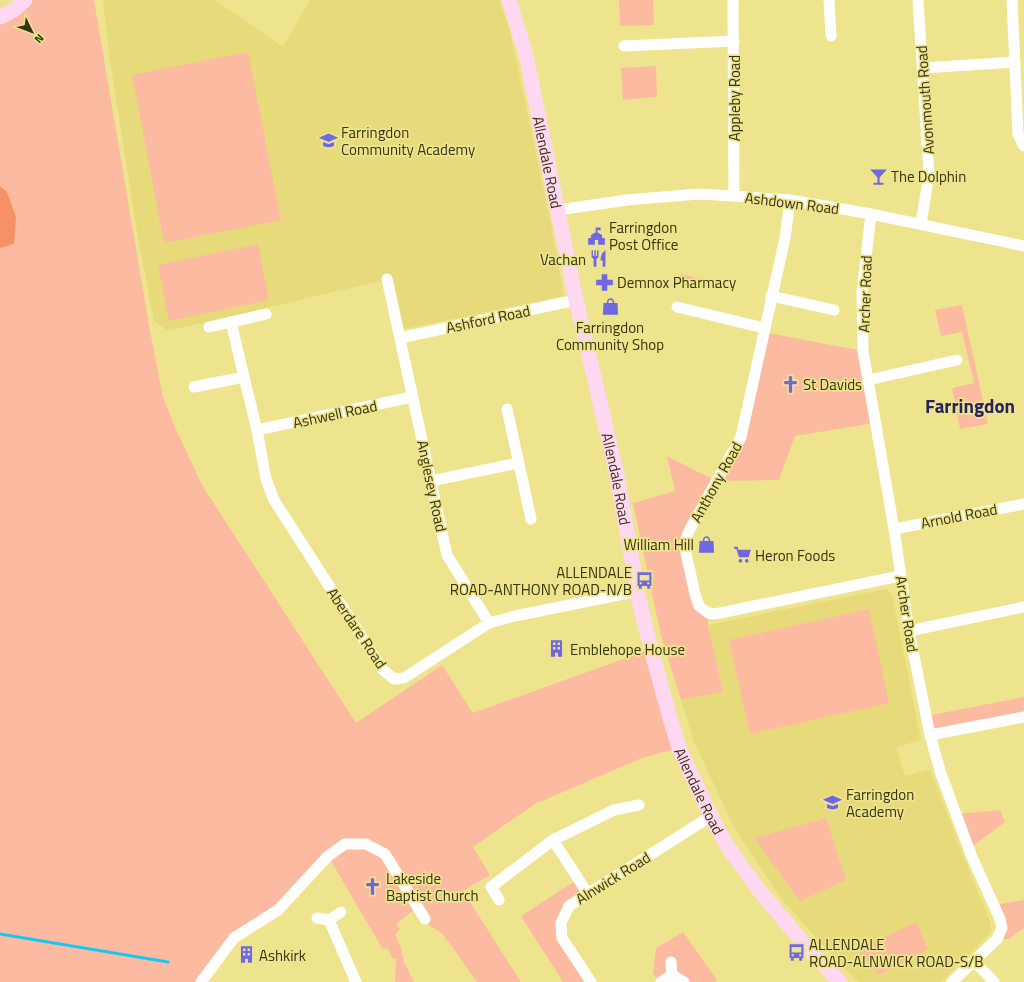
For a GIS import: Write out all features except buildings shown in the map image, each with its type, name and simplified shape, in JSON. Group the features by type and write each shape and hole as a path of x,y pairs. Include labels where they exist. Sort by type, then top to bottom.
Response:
{"street":[{"path":"0,18 14,10 25,0"},
{"name":"Allendale Road","path":"509,0 526,55 576,300 616,475 650,649 672,725 680,748 711,816 726,844 758,889 805,945 840,982"},
{"name":"Appleby Road","path":"733,0 734,196"},
{"path":"829,0 831,36"},
{"name":"Avonmouth Road","path":"918,0 929,174 921,224"},
{"path":"1012,0 1018,134 1024,146"},
{"path":"624,46 734,42"},
{"path":"923,68 1015,62"},
{"name":"Ashdown Road","path":"558,210 642,199 699,194 790,200 871,214 1024,246"},
{"name":"Anthony Road","path":"790,200 785,238 740,437 689,531 684,544 695,594 699,606 708,613 715,614 900,576"},
{"name":"Archer Road","path":"871,214 862,292 863,351 894,529 909,631 930,735 941,774 972,857 1000,919 1002,928 997,939 952,982"},
{"name":"Anglesey Road","path":"387,279 447,556 489,623"},
{"path":"771,296 834,310"},
{"name":"Ashford Road","path":"400,338 576,300"},
{"path":"677,307 764,328"},
{"path":"209,327 266,314"},
{"name":"Aberdare Road","path":"231,322 257,430 266,479 274,500 383,670 394,679 404,678 489,623 515,616 638,591"},
{"path":"868,380 957,360"},
{"path":"194,388 244,377"},
{"name":"Ashwell Road","path":"257,430 412,397"},
{"path":"507,409 531,519"},
{"path":"431,481 518,463"},
{"name":"Arnold Road","path":"894,529 1024,504"},
{"path":"909,631 1024,607"},
{"path":"930,735 1024,717"},
{"path":"499,900 491,887 553,840 614,810 639,805"},
{"name":"Alnwick Road","path":"591,982 562,938 561,923 569,906 711,816"},
{"path":"553,840 588,894"},
{"path":"201,982 234,938 278,910 328,856 345,844 366,844 386,854 425,919"},
{"path":"317,918 329,920 341,912"},
{"path":"329,920 356,982"},
{"path":"974,961 994,982"},
{"path":"671,962 672,975"},
{"path":"661,982 672,975"},
{"path":"672,975 684,982"}],"shaded area":[{"path":"25,0 94,0 149,325 163,397 202,485 356,723 442,665 473,713 651,649 679,748 642,758 535,804 473,847 490,875 463,891 521,982 477,982 442,933 429,925 418,907 396,924 400,929 395,934 401,948 404,962 414,982 395,982 396,958 393,959 388,949 382,948 328,856 278,910 234,938 201,982 0,982 0,248 14,244 7,192 0,186 0,17"},
{"name":"Farringdon Community Academy","path":"103,0 215,0 283,47 310,0 499,0 510,31 552,229 564,296 404,329 393,278 168,331 154,321 137,232 109,53"},
{"path":"619,0 653,0 654,25 620,26"},
{"path":"248,52 281,220 164,243 132,75"},
{"path":"656,66 657,97 623,100 621,68"},
{"path":"0,186 7,192 16,217 14,244 0,248"},
{"path":"258,244 269,300 169,321 158,265"},
{"path":"681,274 701,279 698,290 678,285"},
{"path":"962,305 988,424 960,429 952,388 974,383 962,332 941,336 935,310"},
{"path":"763,332 863,351 875,423 795,436 779,480 716,481 741,437"},
{"path":"667,456 716,481 684,544 695,594 708,613 708,625 723,692 681,700 661,636 633,503 675,491"},
{"name":"Farringdon Academy","path":"886,589 892,594 921,740 896,747 905,776 930,769 990,921 991,930 987,937 941,982 858,982 818,940 780,897 735,829 694,742 681,700 723,692 708,625"},
{"path":"869,609 889,703 750,734 729,640"},
{"path":"1024,697 1024,717 930,735 926,716"},
{"path":"1000,810 1005,822 969,849 956,814"},
{"path":"826,818 846,880 800,901 754,838"},
{"path":"578,879 588,894 569,906 562,938 591,982 563,982 521,916"},
{"path":"1024,900 1024,928 1009,939 997,939 1002,928 994,905"},
{"path":"916,922 928,949 879,975 858,950"},
{"path":"683,932 717,980 715,982 659,982 653,973 656,948"}],"waterway":[{"path":"0,934 168,962"}],"place":[{"name":"Farringdon Community Academy","path":"328,141"},
{"name":"The Dolphin","path":"878,176"},
{"name":"Farringdon Post Office","path":"596,236"},
{"name":"Vachan","path":"599,259"},
{"name":"Demnox Pharmacy","path":"604,282"},
{"name":"Farringdon Community Shop","path":"610,306"},
{"name":"St Davids","path":"790,384"},
{"name":"William Hill","path":"707,544"},
{"name":"Heron Foods","path":"742,555"},
{"name":"ALLENDALE ROAD-ANTHONY ROAD-N/B","path":"645,581"},
{"name":"Emblehope House","path":"557,649"},
{"name":"Farringdon Academy","path":"833,803"},
{"name":"Lakeside Baptist Church","path":"373,887"},
{"name":"ALLENDALE ROAD-ALNWICK ROAD-S/B","path":"796,953"},
{"name":"Ashkirk","path":"246,955"}],"district":[{"name":"Farringdon","path":"970,405"}]}
